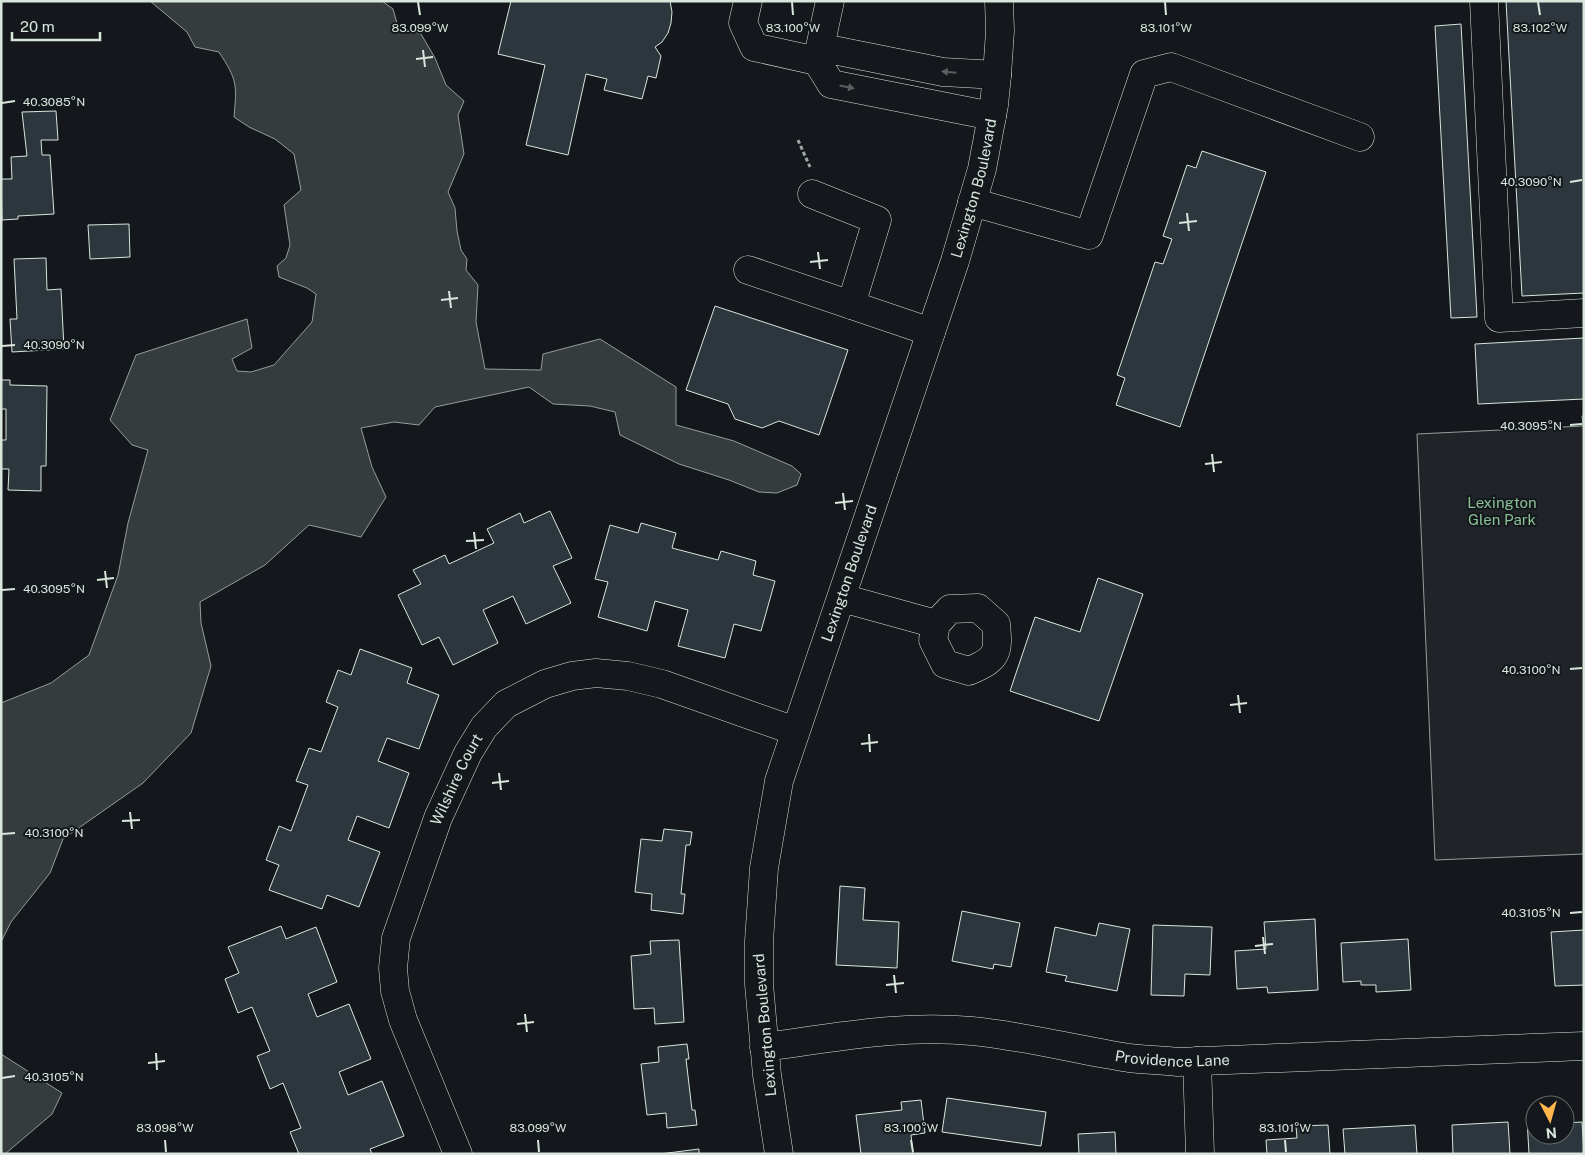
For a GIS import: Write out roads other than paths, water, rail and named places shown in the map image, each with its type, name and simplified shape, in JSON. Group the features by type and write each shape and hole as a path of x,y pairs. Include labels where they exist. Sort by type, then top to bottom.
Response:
{"street":[{"path":"748,1 743,23 754,47 816,61 831,84 992,116"},
{"path":"816,61 830,1"},
{"name":"Lexington Boulevard","path":"779,1154 764,1046 759,984 759,941 764,868 779,781 955,261 982,169 992,116 997,75 999,1"},
{"path":"1484,1 1499,318 1584,313"},
{"path":"816,61 832,50 943,72 997,75"},
{"path":"972,202 1089,235 1144,74 1171,67 1360,137"},
{"path":"812,194 877,220 851,304"},
{"path":"748,270 931,332"},
{"path":"842,598 936,624"},
{"name":"Wilshire Court","path":"458,1154 403,1020 395,991 393,968 396,938 438,818 468,753 484,727 506,704 544,684 572,676 596,673 628,676 662,684 795,731"},
{"name":"Providence Lane","path":"764,1046 922,1029 970,1031 1012,1036 1130,1058 1178,1062 1584,1046"},
{"path":"1197,1061 1200,1154"}],"park label":[{"name":"Lexington Glen Park","path":"1502,512"}]}
